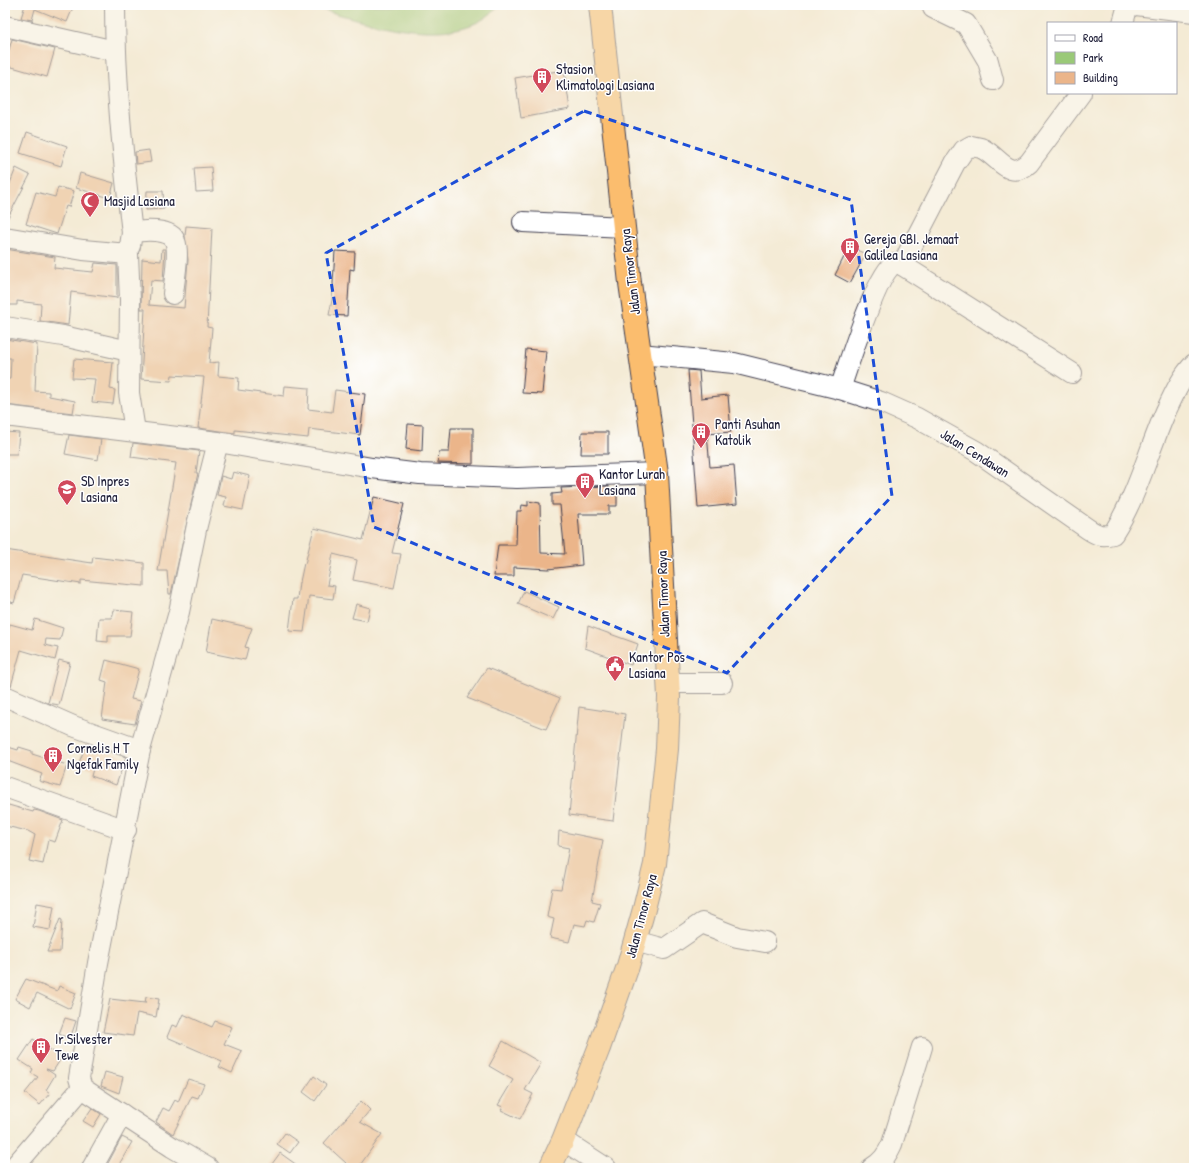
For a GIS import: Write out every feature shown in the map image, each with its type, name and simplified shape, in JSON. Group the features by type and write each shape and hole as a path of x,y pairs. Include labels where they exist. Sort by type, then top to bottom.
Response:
{"highway":[{"name":"Jalan Timor Raya","path":"550,1168 563,1140 599,1048 635,941 655,864 667,749 668,683 657,473 624,227 600,5"}],"street":[{"path":"115,5 115,51 125,176 132,233 128,254 130,300 129,393 135,431"},
{"path":"927,6 948,8 956,5"},
{"path":"1124,22 1128,5"},
{"path":"1136,5 1194,12"},
{"path":"927,6 966,24 988,61 993,80"},
{"path":"5,26 115,51"},
{"path":"902,265 964,150 971,146 983,149 1012,170 1018,171 1029,163 1080,94"},
{"path":"523,222 624,227"},
{"path":"132,233 158,231 173,237 176,241 173,294"},
{"path":"5,237 83,250 128,254"},
{"path":"840,389 864,320 882,278 891,265 895,263 902,265 1072,373"},
{"path":"5,327 63,336 129,351"},
{"name":"Jalan Cendawan","path":"640,354 734,363 840,389 881,402 917,418 976,451 1088,529 1098,535 1105,536 1113,534 1118,525 1136,489 1158,429 1180,382 1194,364"},
{"path":"5,416 218,442 372,468 420,474 517,478 657,473"},
{"path":"208,1168 172,1147 82,1088 79,1078 90,1007 126,830 140,750 179,612 197,525 218,442"},
{"path":"668,683 722,683"},
{"path":"5,696 73,726 140,750"},
{"path":"5,787 126,830"},
{"path":"635,941 664,949 702,923 737,937 765,942"},
{"path":"872,1168 879,1164 886,1156 892,1144 922,1048"},
{"path":"12,1164 82,1088"},
{"path":"92,1168 122,1114"},
{"path":"563,1140 606,1168"}],"highlighted area":[{"path":"584,111 851,200 892,496 727,673 374,527 326,253"}],"green space":[{"path":"306,5 499,5 481,20 459,28 434,31 379,25"}],"building":[{"path":"25,5 74,5 67,22 35,9 32,20 21,18"},
{"path":"12,39 55,49 47,77 5,65"},
{"name":"Stasion Klimatologi Lasiana","path":"564,70 570,109 521,118 515,78"},
{"path":"27,132 67,146 61,166 20,153"},
{"path":"149,150 151,162 136,164 135,152"},
{"path":"211,167 213,191 196,192 194,168"},
{"path":"16,168 30,175 5,223 5,196"},
{"path":"80,173 114,183 110,198 76,188"},
{"path":"58,187 74,191 69,207 66,206 57,234 26,224 36,192 55,197"},
{"path":"147,191 163,191 164,209 146,210"},
{"path":"186,226 212,228 207,327 212,328 209,363 219,362 218,376 239,378 238,390 284,396 285,386 309,388 308,409 332,412 335,390 365,394 360,435 309,429 308,438 235,430 235,433 198,428 204,377 172,375 171,381 141,379 145,309 141,309 142,259 161,261 162,249 165,249 163,281 151,280 149,305 184,308 188,260 185,236"},
{"name":"Gereja GBI. Jemaat Galilea Lasiana","path":"849,247 866,254 850,283 835,275"},
{"path":"5,249 55,257 54,268 93,272 95,263 117,265 117,298 71,292 68,325 40,321 41,304 17,301 17,305 5,305"},
{"path":"335,251 355,252 354,270 350,269 347,316 329,315 332,300"},
{"path":"5,339 37,344 35,391 49,392 49,396 75,401 73,413 5,405 5,379 10,379 11,358 5,358"},
{"path":"526,349 546,351 542,394 522,393"},
{"path":"74,359 113,362 110,389 115,390 113,404 92,402 95,379 72,378"},
{"name":"Panti Asuhan Katolik","path":"688,370 699,371 701,398 728,395 731,432 707,434 710,467 734,465 737,504 698,508"},
{"path":"408,424 423,425 422,451 406,449"},
{"path":"451,428 473,428 473,464 438,463 439,452 449,452"},
{"path":"5,432 19,433 17,454 5,454"},
{"path":"582,432 608,432 608,454 581,454"},
{"path":"69,435 101,439 98,460 65,454"},
{"path":"133,443 199,451 196,473 198,473 171,594 169,594 167,571 158,571 176,463 131,457"},
{"path":"233,472 250,476 243,510 224,506 226,497 217,495 221,476 231,479"},
{"path":"609,486 609,491 617,490 617,506 609,506 609,514 578,514 582,565 548,569 514,567 514,576 494,576 498,545 516,545 517,511 521,511 522,505 528,506 528,501 540,503 541,553 565,554 560,505 552,505 552,494 562,493 561,488"},
{"path":"374,497 404,504 392,553 401,554 394,588 353,580 357,560 333,554 327,585 335,586 333,599 309,596 304,632 289,631 293,599 297,599 299,582 314,528 363,540"},
{"path":"5,550 92,563 93,557 144,563 144,586 81,580 81,584 22,575 14,603 5,600"},
{"path":"524,591 559,607 553,619 518,604"},
{"path":"356,604 370,608 367,621 352,618"},
{"path":"114,610 133,612 130,636 108,636 108,642 97,641 99,618 112,618"},
{"path":"35,619 63,628 60,640 46,639 45,645 58,648 55,660 21,650 11,686 5,685 5,640 10,624 32,630"},
{"path":"212,619 252,628 245,647 248,648 245,660 206,652"},
{"path":"588,626 638,644 631,665 585,648"},
{"path":"59,660 70,663 59,705 48,703"},
{"path":"106,660 139,669 131,699 141,701 135,724 102,719 107,682 101,680"},
{"path":"487,668 560,698 546,729 467,698"},
{"path":"579,707 625,714 613,821 569,815"},
{"path":"86,744 126,757 116,785 91,776 93,769 79,763"},
{"path":"5,746 18,750 19,747 32,751 32,754 67,765 60,787 39,781 42,774 5,760"},
{"path":"5,804 33,812 34,810 39,811 63,820 55,842 48,840 43,864 29,861 35,835 28,831 5,826"},
{"path":"559,831 603,840 592,901 600,903 594,922 587,920 585,926 574,924 569,942 550,938 554,919 547,917 552,888 561,889 569,848 558,846"},
{"path":"37,903 54,906 50,930 33,927"},
{"path":"60,919 62,920 60,952 47,952"},
{"path":"26,979 57,991 59,986 76,993 70,1009 37,993 30,1007 15,999"},
{"path":"146,997 159,999 156,1017 137,1013 133,1036 103,1032 110,999 145,1003"},
{"path":"183,1014 212,1027 215,1021 232,1027 224,1044 242,1051 232,1073 219,1067 222,1061 167,1037 172,1025 177,1027"},
{"path":"65,1018 76,1021 70,1039 59,1034"},
{"name":"Ir.Silvester Tewe","path":"33,1039 62,1057 53,1071 46,1069 55,1075 46,1090 50,1093 40,1105 25,1093 38,1077 31,1073 33,1069 19,1060"},
{"path":"503,1041 541,1063 525,1090 533,1094 520,1119 501,1110 503,1107 498,1105 513,1080 489,1066"},
{"path":"105,1072 123,1077 119,1093 101,1086"},
{"path":"314,1076 326,1085 315,1101 303,1092"},
{"path":"188,1079 204,1084 198,1098 192,1096 173,1134 156,1122 163,1108 169,1111 175,1100 178,1102"},
{"path":"361,1101 370,1110 360,1122 382,1134 358,1168 342,1168 346,1163 324,1143"},
{"path":"92,1108 101,1114 93,1127 83,1121"},
{"path":"285,1133 298,1142 290,1153 277,1144"},
{"path":"122,1137 132,1142 117,1168 113,1168 107,1165"},
{"path":"280,1153 301,1168 269,1168"}],"place":[{"name":"Stasion Klimatologi Lasiana","path":"542,94"},
{"name":"Masjid Lasiana","path":"90,218"},
{"name":"Gereja GBI. Jemaat Galilea Lasiana","path":"850,264"},
{"name":"Panti Asuhan Katolik","path":"701,449"},
{"name":"Kantor Lurah Lasiana","path":"585,499"},
{"name":"SD Inpres Lasiana","path":"67,506"},
{"name":"Kantor Pos Lasiana","path":"615,682"},
{"name":"Cornelis H T Ngefak Family","path":"53,773"},
{"name":"Ir.Silvester Tewe","path":"41,1064"}]}
